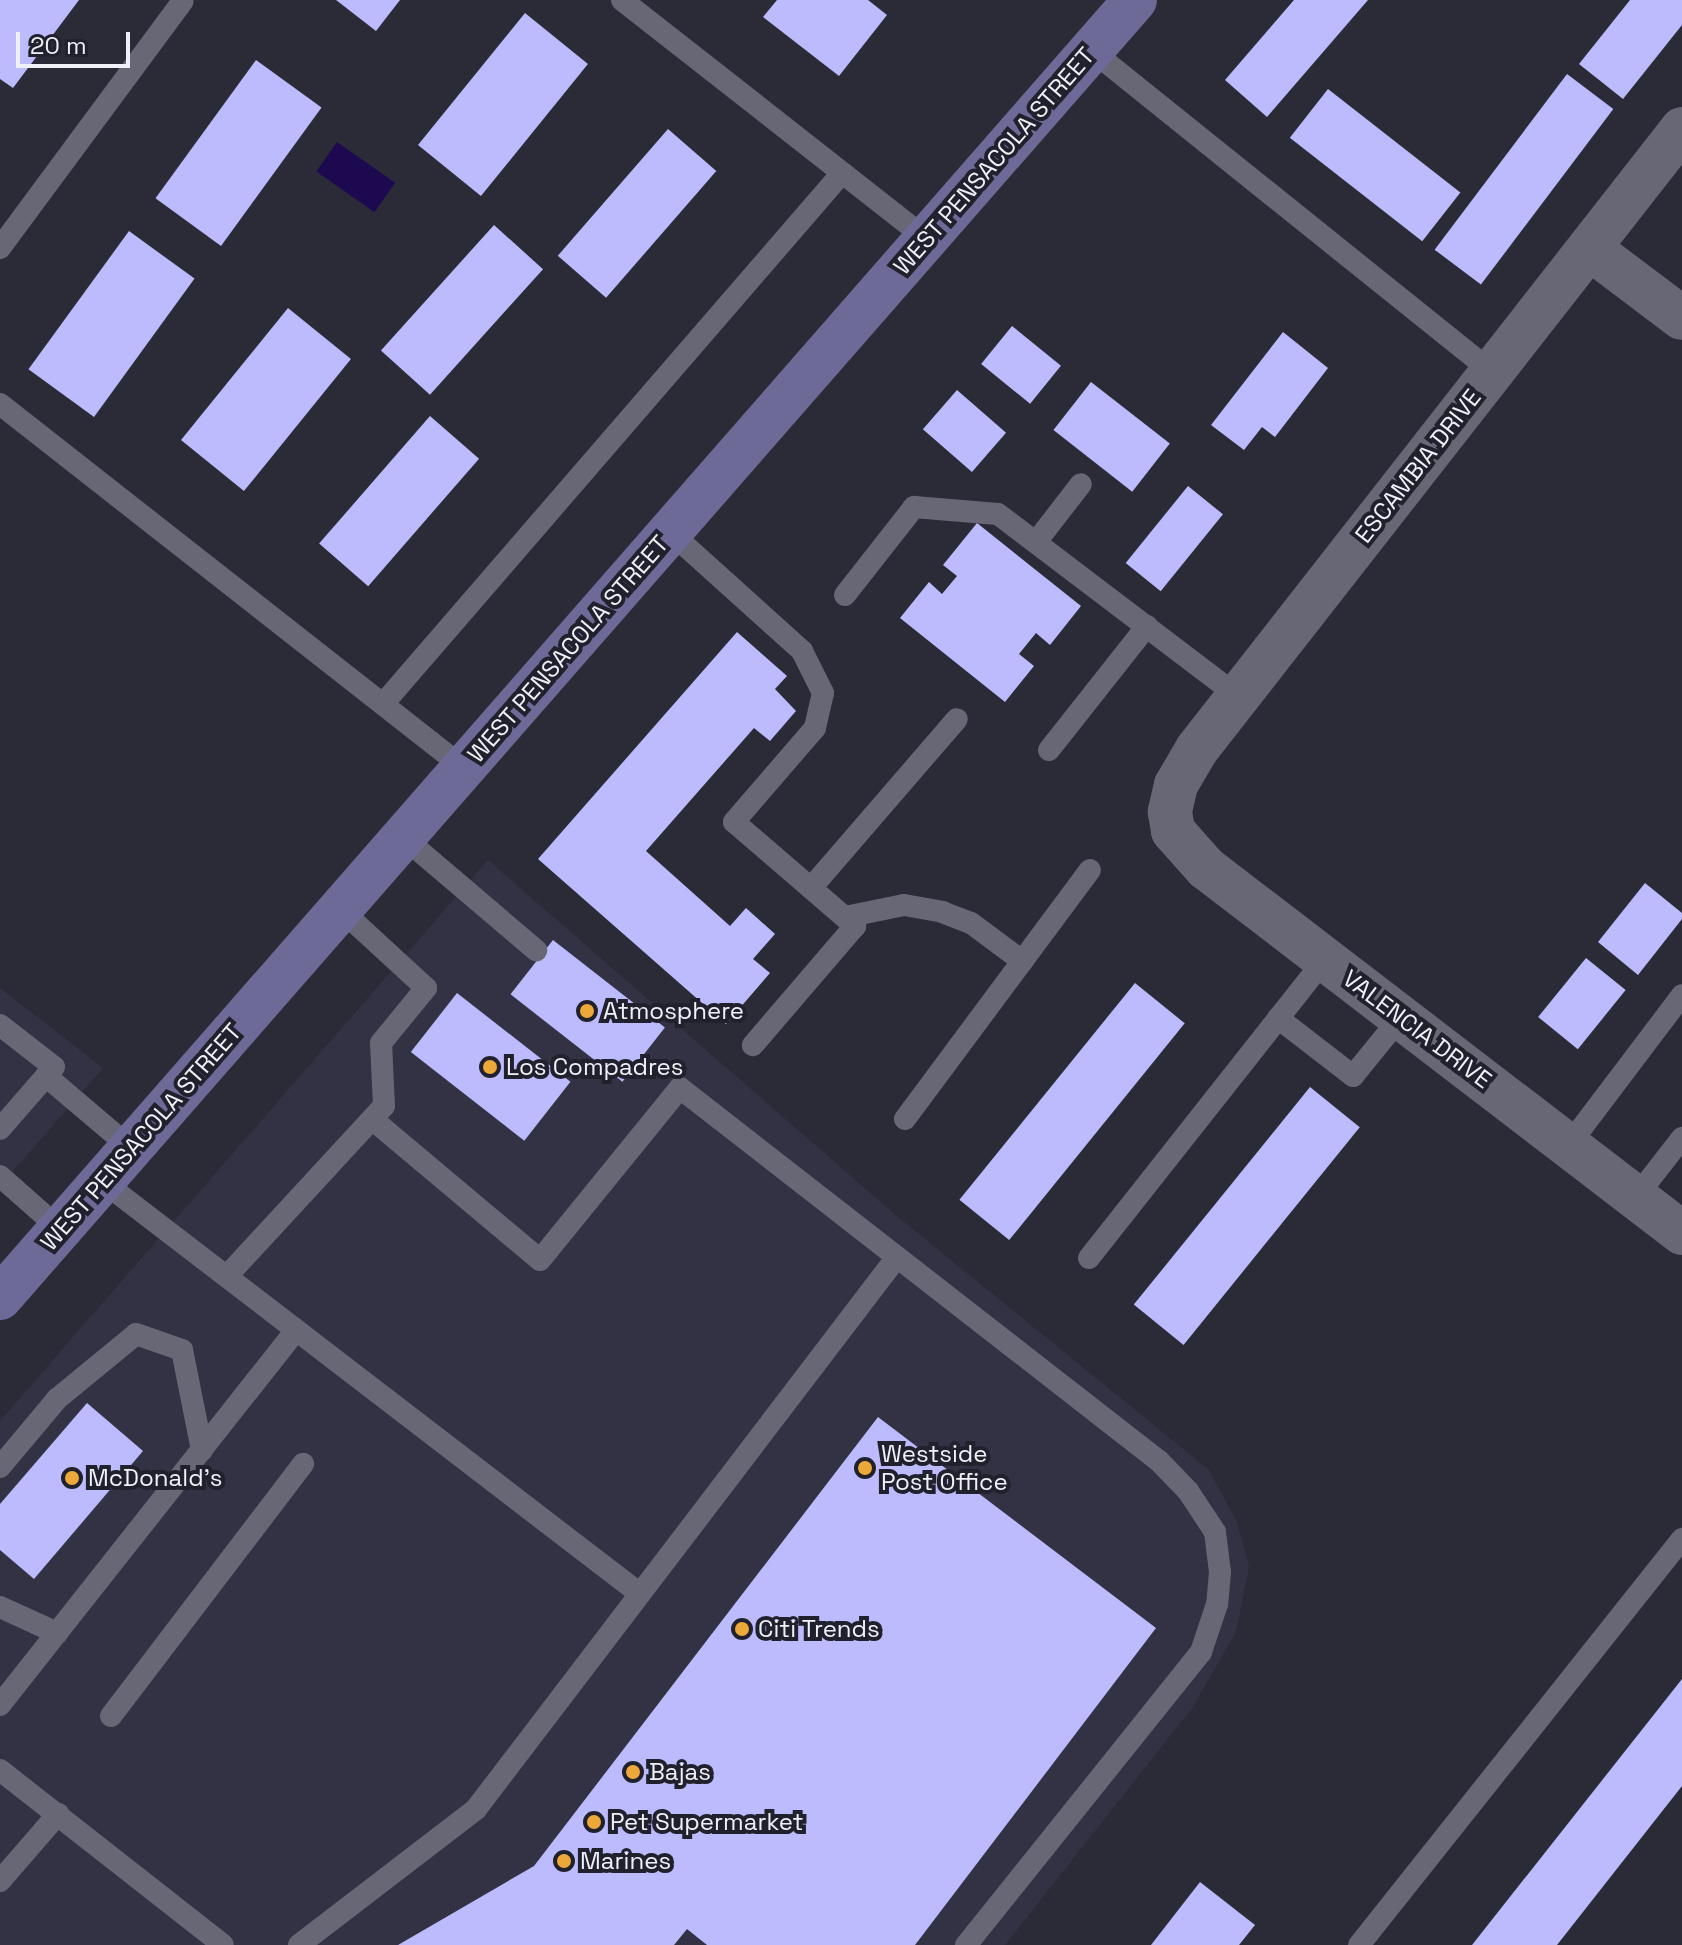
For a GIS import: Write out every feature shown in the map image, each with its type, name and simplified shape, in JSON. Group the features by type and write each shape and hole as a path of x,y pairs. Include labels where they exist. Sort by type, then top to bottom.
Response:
{"main road":[{"name":"WEST PENSACOLA STREET","path":"0,1298 1135,0"}],"street":[{"name":"ESCAMBIA DRIVE","path":"1170,812 1176,785 1197,749 1682,129"},
{"path":"1589,248 1682,318"},
{"name":"VALENCIA DRIVE","path":"1170,812 1173,831 1206,868 1682,1233"}],"lane":[{"path":"622,0 927,239"},
{"path":"0,248 183,1"},
{"path":"1091,50 1492,372"},
{"path":"383,704 842,173"},
{"path":"0,404 464,768"},
{"path":"1036,542 1081,484"},
{"path":"845,595 914,507 998,514 1238,696"},
{"path":"670,532 802,651 817,675 823,693 815,728 734,822 855,926 753,1045"},
{"path":"1049,750 1147,626"},
{"path":"811,888 957,719"},
{"path":"403,837 536,950"},
{"path":"905,1119 1090,870"},
{"path":"845,917 904,905 942,912 971,923 1022,961"},
{"path":"227,1276 384,1106 381,1043 426,988 340,909"},
{"path":"1089,1258 1325,959"},
{"path":"1568,1146 1682,995"},
{"path":"1278,1018 1353,1076 1401,1017"},
{"path":"0,1025 54,1067 0,1129"},
{"path":"46,1076 131,1148"},
{"path":"372,1119 540,1260 680,1088 1159,1461 1215,1532 1220,1572 1217,1604 1201,1652 966,1945"},
{"path":"1636,1197 1682,1138"},
{"path":"0,1176 60,1229"},
{"path":"102,1181 640,1594"},
{"path":"299,1945 476,1809 897,1257"},
{"path":"0,1705 296,1330"},
{"path":"0,1467 57,1399 136,1334 182,1350 202,1450"},
{"path":"111,1716 303,1464"},
{"path":"1359,1945 1681,1542"},
{"path":"0,1607 57,1633"},
{"path":"0,1770 223,1945"},
{"path":"0,1881 58,1814"}],"shaded area":[{"path":"337,142 395,183 375,212 316,171"},
{"path":"488,860 893,1213 1209,1470 1237,1522 1249,1567 1236,1632 1192,1708 1005,1945 0,1945 0,1421"},
{"path":"0,988 103,1068 0,1186"}],"building":[{"path":"0,0 79,0 13,88 0,79"},
{"path":"336,0 400,0 376,31"},
{"path":"777,0 868,0 887,15 839,76 763,17"},
{"path":"1294,0 1368,0 1267,117 1225,80"},
{"path":"1630,0 1682,0 1682,25 1623,99 1579,64"},
{"path":"525,13 588,64 481,196 418,145"},
{"path":"256,60 322,108 221,246 155,198"},
{"path":"1567,74 1613,109 1481,285 1435,250"},
{"path":"1328,89 1460,192 1422,241 1290,138"},
{"path":"668,129 716,171 606,298 558,256"},
{"path":"494,225 543,269 430,395 381,351"},
{"path":"129,231 195,279 94,417 28,369"},
{"path":"288,308 351,359 244,491 181,440"},
{"path":"1012,326 1061,366 1030,404 981,364"},
{"path":"1283,332 1328,368 1275,437 1262,427 1244,450 1211,425"},
{"path":"1091,382 1170,444 1132,492 1053,430"},
{"path":"957,390 1006,433 972,472 923,429"},
{"path":"430,416 479,459 368,586 319,544"},
{"path":"1188,486 1223,514 1161,591 1126,563"},
{"path":"977,523 1081,606 1050,645 1036,633 1019,654 1034,666 1005,702 900,618 929,582 942,594 957,576 943,565"},
{"path":"737,632 787,676 775,689 796,711 770,741 754,728 646,851 730,926 746,908 775,934 753,959 770,973 726,1024 538,859"},
{"path":"1645,883 1682,913 1682,919 1638,975 1598,942"},
{"name":"Atmosphere","path":"553,940 665,1027 622,1082 511,994"},
{"path":"1586,958 1626,990 1578,1049 1538,1017"},
{"path":"1135,983 1185,1023 1009,1240 959,1200"},
{"name":"Los Compadres","path":"457,993 570,1082 524,1141 411,1052"},
{"path":"1310,1087 1360,1127 1184,1345 1134,1305"},
{"name":"McDonald's","path":"87,1403 143,1451 34,1579 0,1550 0,1504"},
{"path":"878,1417 1156,1628 915,1945 707,1945 687,1929 674,1945 398,1945 534,1866"},
{"path":"1682,1679 1682,1786 1557,1945 1472,1945"},
{"path":"1200,1882 1255,1925 1239,1945 1151,1945"}],"place":[{"name":"Atmosphere","path":"587,1011"},
{"name":"Los Compadres","path":"490,1067"},
{"name":"Westside Post Office","path":"865,1468"},
{"name":"McDonald's","path":"72,1478"},
{"name":"Citi Trends","path":"742,1629"},
{"name":"Bajas","path":"633,1772"},
{"name":"Pet Supermarket","path":"594,1822"},
{"name":"Marines","path":"564,1861"}]}
